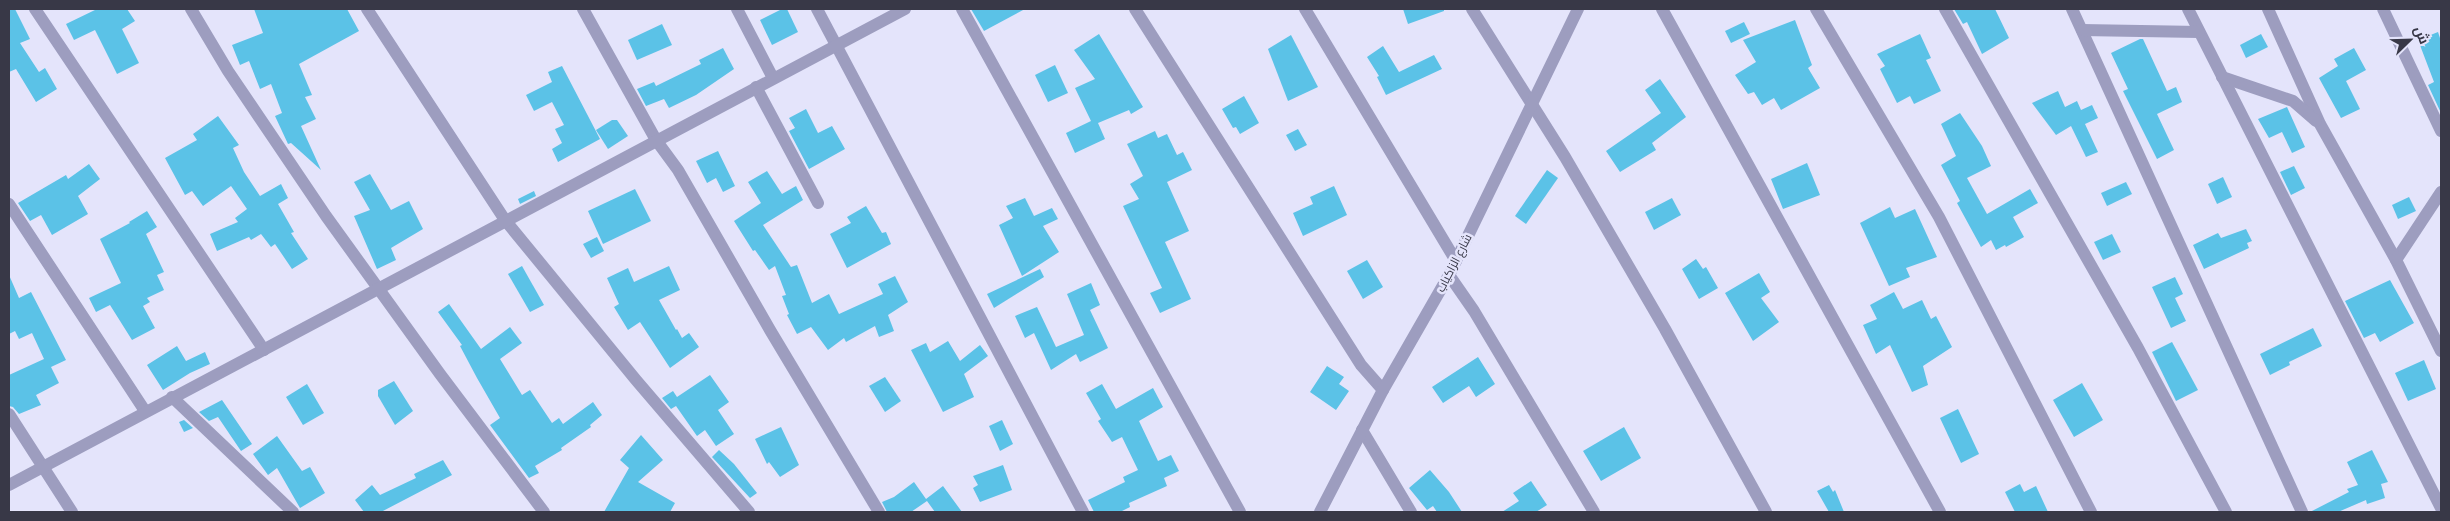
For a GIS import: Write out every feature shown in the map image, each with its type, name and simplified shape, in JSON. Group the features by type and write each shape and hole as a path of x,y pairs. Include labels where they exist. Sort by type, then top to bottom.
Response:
{"street":[{"path":"35,9 264,350"},
{"path":"191,9 228,71 377,288 544,512"},
{"path":"366,9 505,220 636,380 749,512"},
{"path":"583,9 656,140 678,170 774,338 879,512"},
{"path":"737,9 773,78"},
{"path":"817,9 1041,437 1083,512"},
{"path":"9,485 144,411 264,350 377,288 905,9"},
{"path":"962,9 1240,512"},
{"path":"1135,9 1361,365 1383,390"},
{"path":"1305,9 1456,261"},
{"path":"1472,9 1532,105 1665,329 1766,512"},
{"name":"شارع الزاكياب","path":"1320,512 1383,390 1449,275 1578,9"},
{"path":"1662,9 1940,512"},
{"path":"1816,9 1939,217 2091,512"},
{"path":"1945,9 2138,348 2226,512"},
{"path":"2072,9 2302,512"},
{"path":"2188,9 2353,331 2441,508"},
{"path":"2268,9 2320,124 2396,260 2441,351"},
{"path":"2383,9 2441,131"},
{"path":"2082,30 2199,32"},
{"path":"2222,77 2293,101 2320,124"},
{"path":"756,87 818,203"},
{"path":"2396,260 2441,192"},
{"path":"9,204 144,411"},
{"path":"1449,275 1474,311 1594,512"},
{"path":"172,397 293,512"},
{"path":"9,414 72,512"},
{"path":"1362,430 1411,512"}],"building":[{"path":"9,9 15,9 30,39 20,43 39,72 45,68 57,89 36,102 16,69 9,72"},
{"path":"97,9 127,9 135,21 122,29 139,63 117,74 95,30 74,40 66,24"},
{"path":"254,9 347,9 359,31 299,64 312,95 305,97 316,119 301,126 321,170 291,143 288,144 275,116 282,113 271,84 260,89 249,61 240,65 232,45 263,33"},
{"path":"782,9 787,9 798,32 772,45 760,20"},
{"path":"971,9 1025,9 984,31"},
{"path":"1403,9 1444,9 1444,11 1408,24"},
{"path":"1954,9 1995,9 2009,38 1982,54 1967,22 1963,24"},
{"path":"1795,20 1812,65 1808,68 1820,88 1781,110 1774,98 1762,105 1754,92 1748,94 1735,75 1756,62 1743,40"},
{"path":"1744,22 1750,34 1731,43 1725,31"},
{"path":"662,24 672,45 637,60 628,40"},
{"path":"2438,32 2441,41 2441,113 2428,85 2434,82 2418,40"},
{"path":"1099,34 1143,107 1131,114 1129,110 1098,123 1105,139 1075,153 1066,133 1091,121 1075,88 1095,79 1074,50"},
{"path":"1920,34 1931,58 1926,60 1941,91 1914,104 1910,96 1897,103 1880,69 1885,66 1877,54"},
{"path":"2261,34 2268,47 2246,58 2240,45"},
{"path":"1291,35 1318,87 1288,101 1268,49"},
{"path":"2143,39 2167,91 2176,87 2182,102 2157,114 2174,150 2157,159 2123,91 2128,89 2111,53"},
{"path":"1383,46 1399,72 1434,55 1442,69 1386,95 1377,77 1379,76 1367,57"},
{"path":"723,48 734,69 696,95 669,108 664,99 646,106 637,89 654,82 656,86 701,64 699,60"},
{"path":"2354,48 2366,70 2346,81 2360,109 2341,118 2319,78 2338,66 2334,59"},
{"path":"1055,65 1068,93 1048,102 1035,75"},
{"path":"562,66 600,139 558,162 552,149 562,143 555,129 564,125 552,102 534,111 526,95 552,82 548,72"},
{"path":"1660,79 1686,117 1652,143 1656,150 1620,172 1606,151 1661,113 1645,90"},
{"path":"2058,91 2065,107 2077,101 2081,110 2092,105 2098,118 2085,124 2098,152 2086,157 2071,126 2056,135 2032,103"},
{"path":"1244,96 1259,123 1240,134 1236,127 1233,128 1222,109"},
{"path":"2287,107 2305,147 2292,153 2282,132 2269,138 2258,119"},
{"path":"806,109 818,133 832,126 845,149 809,169 789,131 795,128 789,118"},
{"path":"1960,113 1982,146 1991,166 1967,178 1987,214 2030,189 2038,203 2013,217 2024,237 2006,247 2005,245 1996,250 1991,240 1981,247 1957,203 1960,201 1941,165 1956,156 1941,124"},
{"path":"218,116 239,145 233,148 244,172 260,196 281,184 288,198 278,204 294,232 291,233 308,259 292,269 275,244 271,247 261,234 251,240 249,237 217,251 210,234 238,222 235,218 247,209 231,186 203,206 192,191 185,195 165,158 197,140 193,134"},
{"path":"612,120 617,120 628,136 608,149 596,130"},
{"path":"1298,129 1307,145 1295,151 1286,135"},
{"path":"1155,131 1158,138 1167,134 1177,155 1183,152 1192,170 1167,182 1189,231 1165,242 1191,299 1160,313 1150,293 1162,288 1123,206 1139,199 1130,184 1143,176 1127,144"},
{"path":"718,151 735,186 723,192 716,178 707,183 696,161"},
{"path":"1807,163 1820,195 1783,209 1771,179"},
{"path":"89,164 100,179 78,196 88,214 52,235 41,215 30,221 18,203 66,175 68,179"},
{"path":"2294,166 2305,188 2291,195 2280,172"},
{"path":"1547,170 1558,178 1526,224 1515,216"},
{"path":"767,171 782,194 796,186 803,200 763,225 791,267 797,265 812,303 829,294 839,314 883,294 878,284 895,276 908,302 888,315 894,331 879,337 875,326 846,342 844,338 828,350 811,327 797,334 787,315 789,314 782,296 786,295 775,266 769,270 755,250 753,251 734,221 761,203 748,182"},
{"path":"370,174 391,210 409,201 423,229 391,248 396,260 377,269 354,216 370,210 354,182"},
{"path":"2223,177 2232,197 2217,204 2208,184"},
{"path":"2126,182 2132,194 2107,206 2101,193"},
{"path":"1334,186 1347,215 1303,236 1293,213 1313,204 1310,197"},
{"path":"635,189 651,221 603,244 588,211"},
{"path":"534,191 536,196 520,204 518,199"},
{"path":"2409,197 2416,211 2398,219 2392,205"},
{"path":"1025,198 1034,216 1052,208 1058,219 1043,226 1059,252 1022,276 999,225 1013,218 1006,206"},
{"path":"1672,198 1681,215 1654,230 1645,212"},
{"path":"866,206 882,233 886,232 891,244 847,268 830,234 851,223 847,217"},
{"path":"1890,207 1895,218 1915,209 1937,257 1906,268 1910,277 1889,286 1860,223"},
{"path":"147,211 157,227 146,234 164,272 157,275 164,290 147,298 150,302 143,306 155,328 132,340 110,305 96,312 89,298 121,283 100,239 130,223"},
{"path":"2246,229 2252,241 2247,243 2249,248 2204,269 2193,245 2218,233 2221,238"},
{"path":"2112,234 2121,252 2103,260 2094,242"},
{"path":"597,237 604,251 591,258 583,244"},
{"path":"1696,259 1703,269 1706,267 1718,288 1699,299 1682,269"},
{"path":"1367,260 1383,287 1363,299 1347,271"},
{"path":"522,266 544,305 530,312 508,274"},
{"path":"669,266 680,290 659,300 682,338 689,333 699,347 670,368 640,322 628,330 614,307 619,304 607,278 628,268 634,282"},
{"path":"1040,269 1044,277 994,308 987,294"},
{"path":"1759,273 1770,292 1761,298 1779,322 1753,341 1725,293"},
{"path":"9,275 19,298 31,292 66,360 51,367 59,383 36,395 41,405 19,414 13,407 9,406 9,375 44,359 32,333 19,339 15,331 9,334"},
{"path":"2175,277 2183,294 2175,298 2186,321 2171,328 2152,287"},
{"path":"2390,280 2414,323 2380,342 2375,333 2364,338 2345,301"},
{"path":"1091,283 1100,305 1090,310 1108,348 1080,362 1076,354 1051,370 1034,333 1025,338 1015,316 1037,307 1056,347 1084,335 1067,294"},
{"path":"1894,292 1903,309 1922,300 1931,319 1936,316 1952,347 1923,366 1928,385 1912,392 1890,345 1876,354 1863,325 1877,319 1870,305"},
{"path":"449,304 481,349 510,327 522,343 500,359 522,395 530,390 552,423 559,418 563,424 593,402 602,415 590,425 591,427 561,448 562,450 535,466 539,473 529,478 490,425 500,418 460,346 462,345 438,312"},
{"path":"2313,328 2322,346 2289,362 2290,365 2270,375 2260,354"},
{"path":"948,341 960,361 980,345 988,356 964,374 974,397 943,412 911,350 926,343 930,352"},
{"path":"2172,342 2198,390 2176,401 2152,352"},
{"path":"177,346 186,361 205,352 210,364 190,373 163,390 147,365"},
{"path":"1478,357 1495,384 1476,397 1469,386 1443,403 1432,387"},
{"path":"2424,360 2436,389 2408,401 2395,373"},
{"path":"1327,366 1344,377 1339,384 1349,391 1336,410 1310,392"},
{"path":"710,375 729,402 718,410 734,434 716,446 705,430 697,436 676,406 671,409 662,398 673,391 677,397"},
{"path":"885,377 901,401 885,412 869,386"},
{"path":"394,381 413,411 395,425 378,396 378,390"},
{"path":"2082,383 2103,420 2074,437 2053,400"},
{"path":"307,384 324,413 303,425 286,397"},
{"path":"1102,384 1116,409 1153,388 1163,407 1139,421 1158,461 1171,455 1179,471 1164,478 1167,486 1129,503 1130,507 1120,512 1094,512 1088,500 1125,482 1123,477 1138,470 1122,437 1112,442 1098,421 1101,419 1086,393"},
{"path":"222,400 252,444 241,451 218,417 209,421 199,412"},
{"path":"1958,409 1979,454 1961,463 1940,418"},
{"path":"184,420 193,428 184,432 179,422"},
{"path":"1002,420 1013,444 1000,451 989,426"},
{"path":"781,427 799,465 780,477 769,462 767,464 755,439"},
{"path":"1624,427 1641,458 1601,481 1583,451"},
{"path":"641,435 663,460 638,482 675,503 670,512 604,512 629,468 620,460"},
{"path":"277,436 302,471 310,467 325,493 300,508 277,468 268,475 253,454"},
{"path":"719,450 734,464 757,493 750,498 712,457"},
{"path":"2372,450 2388,482 2381,484 2385,498 2367,504 2366,500 2338,512 2310,512 2349,492 2347,489 2358,485 2347,462"},
{"path":"443,460 452,475 381,512 364,512 355,500 372,485 380,495 416,478 414,474"},
{"path":"1003,465 1012,490 980,502 973,488 978,485 973,476"},
{"path":"1430,470 1449,492 1462,512 1437,512 1433,506 1427,510 1409,488"},
{"path":"1531,481 1547,505 1536,512 1502,512 1519,501 1513,493"},
{"path":"914,482 926,499 943,486 962,512 935,512 927,501 911,512 887,512 882,502 894,497"},
{"path":"2020,484 2024,492 2036,486 2048,512 2015,512 2005,492"},
{"path":"1829,485 1833,492 1835,490 1844,512 1829,512 1817,491"}]}
